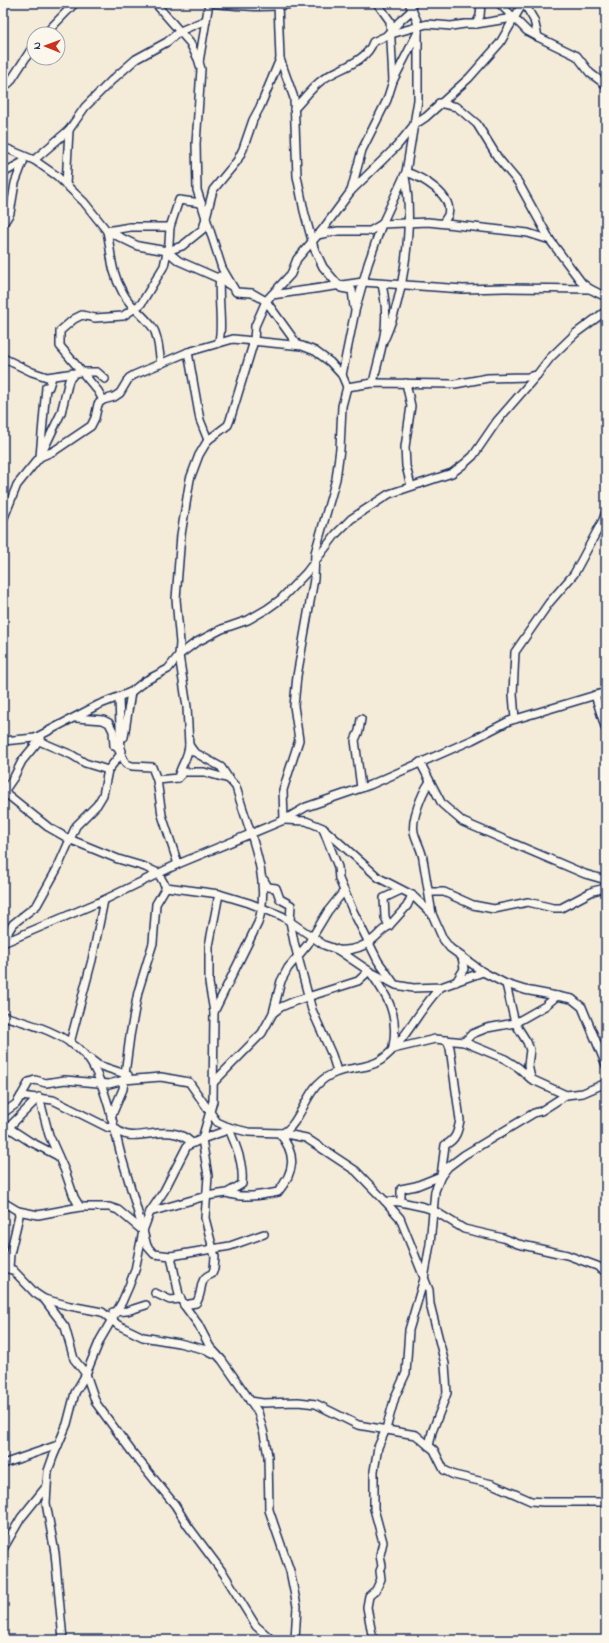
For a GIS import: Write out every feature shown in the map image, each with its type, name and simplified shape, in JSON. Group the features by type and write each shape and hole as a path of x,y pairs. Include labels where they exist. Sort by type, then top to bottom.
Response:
{"street":[{"path":"52,26 75,3"},
{"path":"155,3 190,43 201,69 195,168 197,190 222,268 233,288"},
{"path":"199,62 208,3 242,7 297,3"},
{"path":"377,3 390,21 393,81"},
{"path":"342,375 355,311 363,282 382,224 406,175 418,100 418,28 417,21 411,11 409,3"},
{"path":"476,24 480,16 482,3"},
{"path":"499,3 527,31 577,56 590,73 606,85"},
{"path":"178,778 180,768 188,755 189,745 187,707 179,655 180,643 176,599 186,498 194,466 208,440 228,425 254,341 255,326 266,301 292,274 297,259 351,191 397,146 414,125 426,117 439,103 469,78 500,43 513,18 524,3 534,20 538,37"},
{"path":"278,5 280,59 294,98 297,176 312,241 323,267 340,288 352,290 355,311"},
{"path":"294,109 318,83 336,71 350,65 370,50 373,42 383,39 391,33 411,11"},
{"path":"391,33 435,24 452,26 513,18"},
{"path":"3,173 23,162 32,159 69,130 85,107 136,59 167,42 180,32 206,20"},
{"path":"351,191 362,150 387,100 393,81 418,28"},
{"path":"3,88 10,82 26,57"},
{"path":"3,146 32,159 58,176 87,206 107,231 138,246 167,251 182,246 203,229 213,190 237,161 243,150 253,120 260,108 280,59"},
{"path":"439,103 457,107 477,124 498,158 527,196 550,240 582,283 606,297"},
{"path":"66,185 69,130"},
{"path":"3,224 10,213 15,183 23,162"},
{"path":"373,383 376,363 398,304 406,261 408,189 406,175"},
{"path":"406,175 420,176 441,194 448,204 448,215 443,223"},
{"path":"103,400 98,391 60,346 60,331 74,319 82,315 95,318 123,316 141,304 148,295 150,287 164,266 170,227 179,200 201,203"},
{"path":"317,234 338,230 370,231 382,224 443,223 528,233 550,240"},
{"path":"107,231 130,227 170,227"},
{"path":"107,231 111,263 123,294 134,310 154,329 161,364"},
{"path":"167,251 179,261 220,279 233,288 236,292 252,293 266,301 297,344"},
{"path":"218,343 222,336 218,300 222,268"},
{"path":"272,295 337,284 363,282 463,289 590,289"},
{"path":"382,284 387,310 385,338"},
{"path":"3,741 41,737 98,705 131,692 145,681 168,669 179,655 204,638 248,620 281,599 306,573 314,561 351,519 389,494 452,473 464,464 473,456 493,427 550,358 572,337 606,311"},
{"path":"40,458 54,451 91,426 95,418 98,404 103,400 114,397 120,393 129,378 188,352 218,343 233,340 297,344 315,351 330,362 342,375 347,387 342,406 340,450 336,479 314,561 314,579 294,706 299,740 283,790 284,820"},
{"path":"188,352 200,420 208,440"},
{"path":"3,358 32,372 52,377 81,372 97,372 105,379"},
{"path":"3,520 17,485 40,458 61,413 70,380 74,374"},
{"path":"347,387 373,383 454,384 488,378 528,377 537,375"},
{"path":"40,458 46,387 49,387 52,377"},
{"path":"406,383 411,406 405,447 406,466 410,486"},
{"path":"515,719 513,694 515,652 549,603 574,574 603,520 606,511"},
{"path":"3,940 13,924 38,905 57,869 76,826 97,805 103,795 108,770 121,754 131,692"},
{"path":"3,943 104,900 178,864 284,820 306,807 361,788 515,719 606,692"},
{"path":"595,695 606,730"},
{"path":"118,698 121,754"},
{"path":"74,718 103,720 109,723 112,731 114,746 117,747 126,764 132,766 152,767 157,780 162,815 178,864"},
{"path":"361,719 359,731 354,740 361,788"},
{"path":"41,737 85,763 108,770"},
{"path":"41,737 22,761 14,777 3,792 48,827 69,839 118,859 145,866 158,873 166,887"},
{"path":"189,745 194,752 221,767 229,780 236,787 262,878 263,908 258,923 214,1012"},
{"path":"420,762 429,783 446,808 474,828 543,855 585,874 606,880"},
{"path":"157,780 178,778 184,772 204,772 229,780"},
{"path":"429,783 423,792 414,820 413,830 423,858 424,873 429,892 432,914 446,944 483,972 506,984 572,999 582,1007 606,1065"},
{"path":"284,820 306,821 323,828 379,878 412,895 432,914"},
{"path":"323,828 338,867 339,879 344,891 378,961 396,985"},
{"path":"262,878 268,887 276,888 280,899 291,905 290,921 298,957 310,996 312,1010 332,1055 337,1071"},
{"path":"166,887 218,894 263,908 290,921 324,945 338,950 369,971 396,985 413,988 441,987 483,972"},
{"path":"111,1117 123,1089 138,992 153,943 156,904 166,887"},
{"path":"429,892 444,892 474,905 494,909 528,902 554,908 561,908 593,891 606,888"},
{"path":"389,926 385,917 384,898 401,890"},
{"path":"214,1082 262,1033 273,1013 281,981 312,937 328,911 344,891"},
{"path":"155,1293 170,1300 196,1303 201,1297 202,1280 206,1276 212,1274 214,1269 214,1248 205,1218 208,1176 202,1138 213,1101 214,1012 209,983 209,946 218,894"},
{"path":"338,950 358,948 369,942 378,933 389,926 407,906 412,895"},
{"path":"70,1043 92,960 104,900"},
{"path":"456,982 464,969 462,957"},
{"path":"273,1013 281,1007 310,996 358,981 369,971"},
{"path":"369,971 388,997 392,1008 394,1022 392,1049"},
{"path":"506,984 515,1023 527,1042 530,1050 528,1065 531,1079"},
{"path":"280,1133 292,1126 315,1086 337,1071 374,1063 381,1060 392,1049 441,987"},
{"path":"464,1042 472,1034 487,1028 515,1023 545,1006 557,996"},
{"path":"3,1016 43,1029 70,1043 98,1065 125,1077 138,1079 161,1077 190,1082 210,1108 217,1122 228,1127 248,1132 280,1133 306,1138 356,1171 400,1218 429,1290 430,1304 445,1364 447,1393 432,1432 429,1446"},
{"path":"392,1049 435,1039 462,1043 464,1042 505,1059 519,1068 531,1079 566,1095"},
{"path":"373,1640 367,1607 370,1596 376,1590 381,1579 380,1571 382,1566 380,1555 383,1542 374,1509 374,1471 378,1447 386,1429 394,1397 406,1373 409,1330 424,1280 435,1191 441,1176 445,1145 451,1142 459,1132 460,1120 450,1048 447,1040"},
{"path":"85,1055 93,1066 100,1084 111,1117 147,1246 154,1254 171,1256 230,1246 264,1234"},
{"path":"3,1113 16,1104 29,1082 35,1080 46,1083 65,1080 109,1084 125,1077"},
{"path":"401,1202 401,1189 416,1186 441,1176 448,1167 464,1155 566,1095 583,1093 606,1083"},
{"path":"21,1096 39,1097 53,1100 109,1128 112,1128 113,1125"},
{"path":"39,1097 5,1128 58,1156"},
{"path":"39,1097 49,1135 65,1171 74,1197 80,1207"},
{"path":"113,1125 118,1131 126,1135 175,1132 185,1136 192,1143"},
{"path":"63,1640 55,1553 46,1503 48,1470 75,1393 86,1374 100,1340 122,1302 135,1270 143,1231 150,1212 164,1191 184,1150 192,1143 202,1138 225,1131 228,1127"},
{"path":"150,1212 206,1196 227,1193 242,1184 243,1176 236,1145 228,1127"},
{"path":"227,1193 234,1196 278,1192 291,1173 290,1150 280,1133"},
{"path":"385,1201 401,1202 433,1210 464,1229 503,1238 518,1244 567,1255 597,1266 606,1272"},
{"path":"3,1202 18,1211 38,1215 80,1207 109,1207 118,1210 143,1231"},
{"path":"18,1211 19,1216 6,1268 13,1270 35,1293 44,1299 65,1326 74,1359 86,1374 96,1403 132,1452 175,1505 188,1526 224,1574 256,1626 272,1640"},
{"path":"171,1256 179,1295 198,1324 210,1347 222,1360 250,1401 260,1420 268,1456 268,1510 290,1571 297,1606 295,1640"},
{"path":"44,1299 102,1312 127,1311 146,1305"},
{"path":"102,1312 118,1325 143,1337 179,1343 207,1350 222,1360"},
{"path":"250,1401 263,1403 298,1402 316,1404 358,1425 416,1435 434,1450 444,1470 454,1475 492,1484 531,1501 606,1502"},
{"path":"3,1464 58,1445"},
{"path":"3,1549 21,1518 46,1486"}]}
